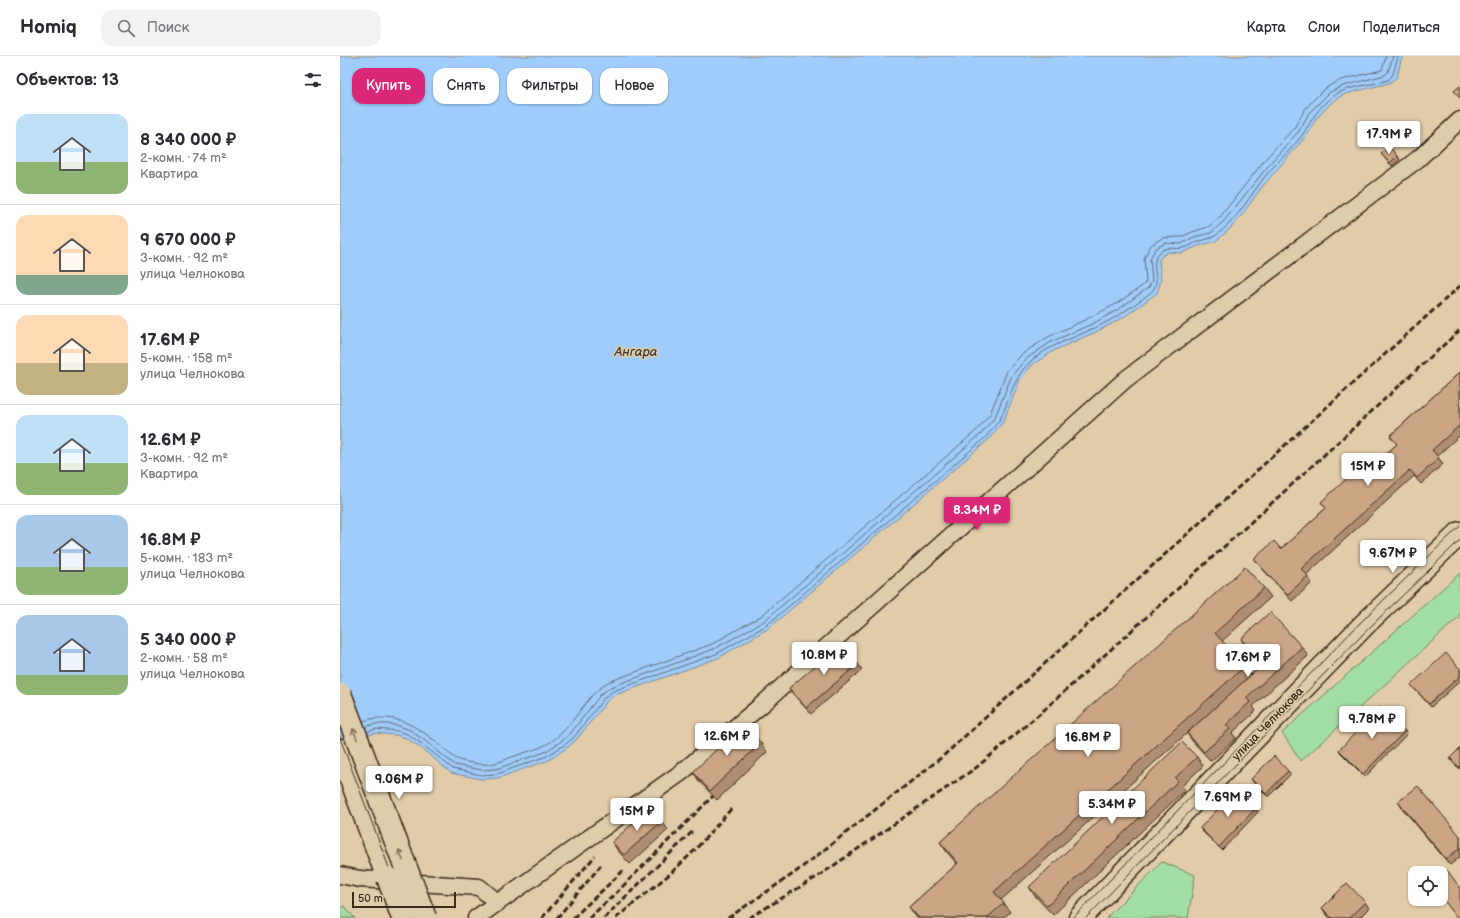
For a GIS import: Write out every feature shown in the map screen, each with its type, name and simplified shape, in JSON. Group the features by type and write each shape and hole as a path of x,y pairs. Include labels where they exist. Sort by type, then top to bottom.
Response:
{"street":[{"path":"476,918 682,772 765,702 1126,379 1418,159 1460,120"},
{"name":"улица Челнокова","path":"1080,918 1365,624 1460,533"},
{"path":"340,694 425,918"},
{"path":"340,750 403,918"},
{"path":"340,875 360,879 479,887 497,902"}],"green space":[{"path":"1460,573 1460,616 1301,761 1282,733"},
{"path":"1162,862 1195,875 1188,918 1106,918"},
{"path":"344,906 355,918 340,918 340,908"}],"water":[{"name":"Ангара","path":"340,56 1404,56 1401,60 1397,77 1389,83 1345,94 1330,104 1316,119 1306,136 1262,187 1241,216 1231,228 1216,241 1198,246 1182,253 1168,252 1162,256 1159,260 1161,280 1157,293 1124,317 1098,331 1055,350 1032,365 1020,380 1003,422 988,440 769,628 718,658 615,695 608,700 576,740 568,747 549,760 498,778 481,779 451,773 420,747 406,738 396,735 375,733 340,745"}],"building":[{"path":"1460,86 1460,98 1454,91"},
{"path":"1389,146 1397,156 1390,163 1381,154"},
{"path":"1460,372 1460,425 1432,450 1439,458 1417,478 1410,470 1301,569 1308,576 1287,595 1254,559 1274,541 1281,549 1326,508 1321,502 1353,473 1359,479 1397,444 1390,436"},
{"path":"1245,567 1264,588 1215,633 1245,666 994,892 1004,903 987,918 919,918 909,907 958,863 940,842"},
{"path":"1270,612 1302,647 1246,698 1250,702 1226,725 1230,729 1204,752 1187,733 1263,664 1241,639"},
{"path":"841,644 858,664 806,708 789,688"},
{"path":"1446,653 1460,669 1460,676 1429,704 1411,685"},
{"path":"1380,707 1405,731 1363,774 1339,750"},
{"path":"743,724 761,743 710,791 693,772"},
{"path":"1182,742 1197,757 1175,778 1178,781 1047,906 1029,887"},
{"path":"1460,748 1460,768 1450,758"},
{"path":"1274,756 1288,771 1266,794 1251,779"},
{"path":"1418,786 1460,836 1460,848 1446,859 1398,802"},
{"path":"1236,790 1256,808 1219,847 1200,828"},
{"path":"650,808 662,821 624,855 612,842"},
{"path":"1448,871 1460,888 1460,918 1457,918 1448,906"},
{"path":"1347,883 1365,902 1349,918 1332,918 1322,908"}],"tram line":[{"path":"1073,918 1362,621 1460,526"},
{"path":"1086,918 1369,628 1460,540"},
{"path":"340,709 419,918"},
{"path":"340,738 408,918"}],"railway":[{"path":"728,918 793,874 942,757 1460,286"},
{"path":"749,918 820,875 977,767 1044,710 1460,330"},
{"path":"589,918 713,796"},
{"path":"616,918 671,873 694,851 731,809"},
{"path":"604,918 694,830"},
{"path":"542,918 595,856"},
{"path":"557,918 602,864"},
{"path":"573,918 625,869"}]}
